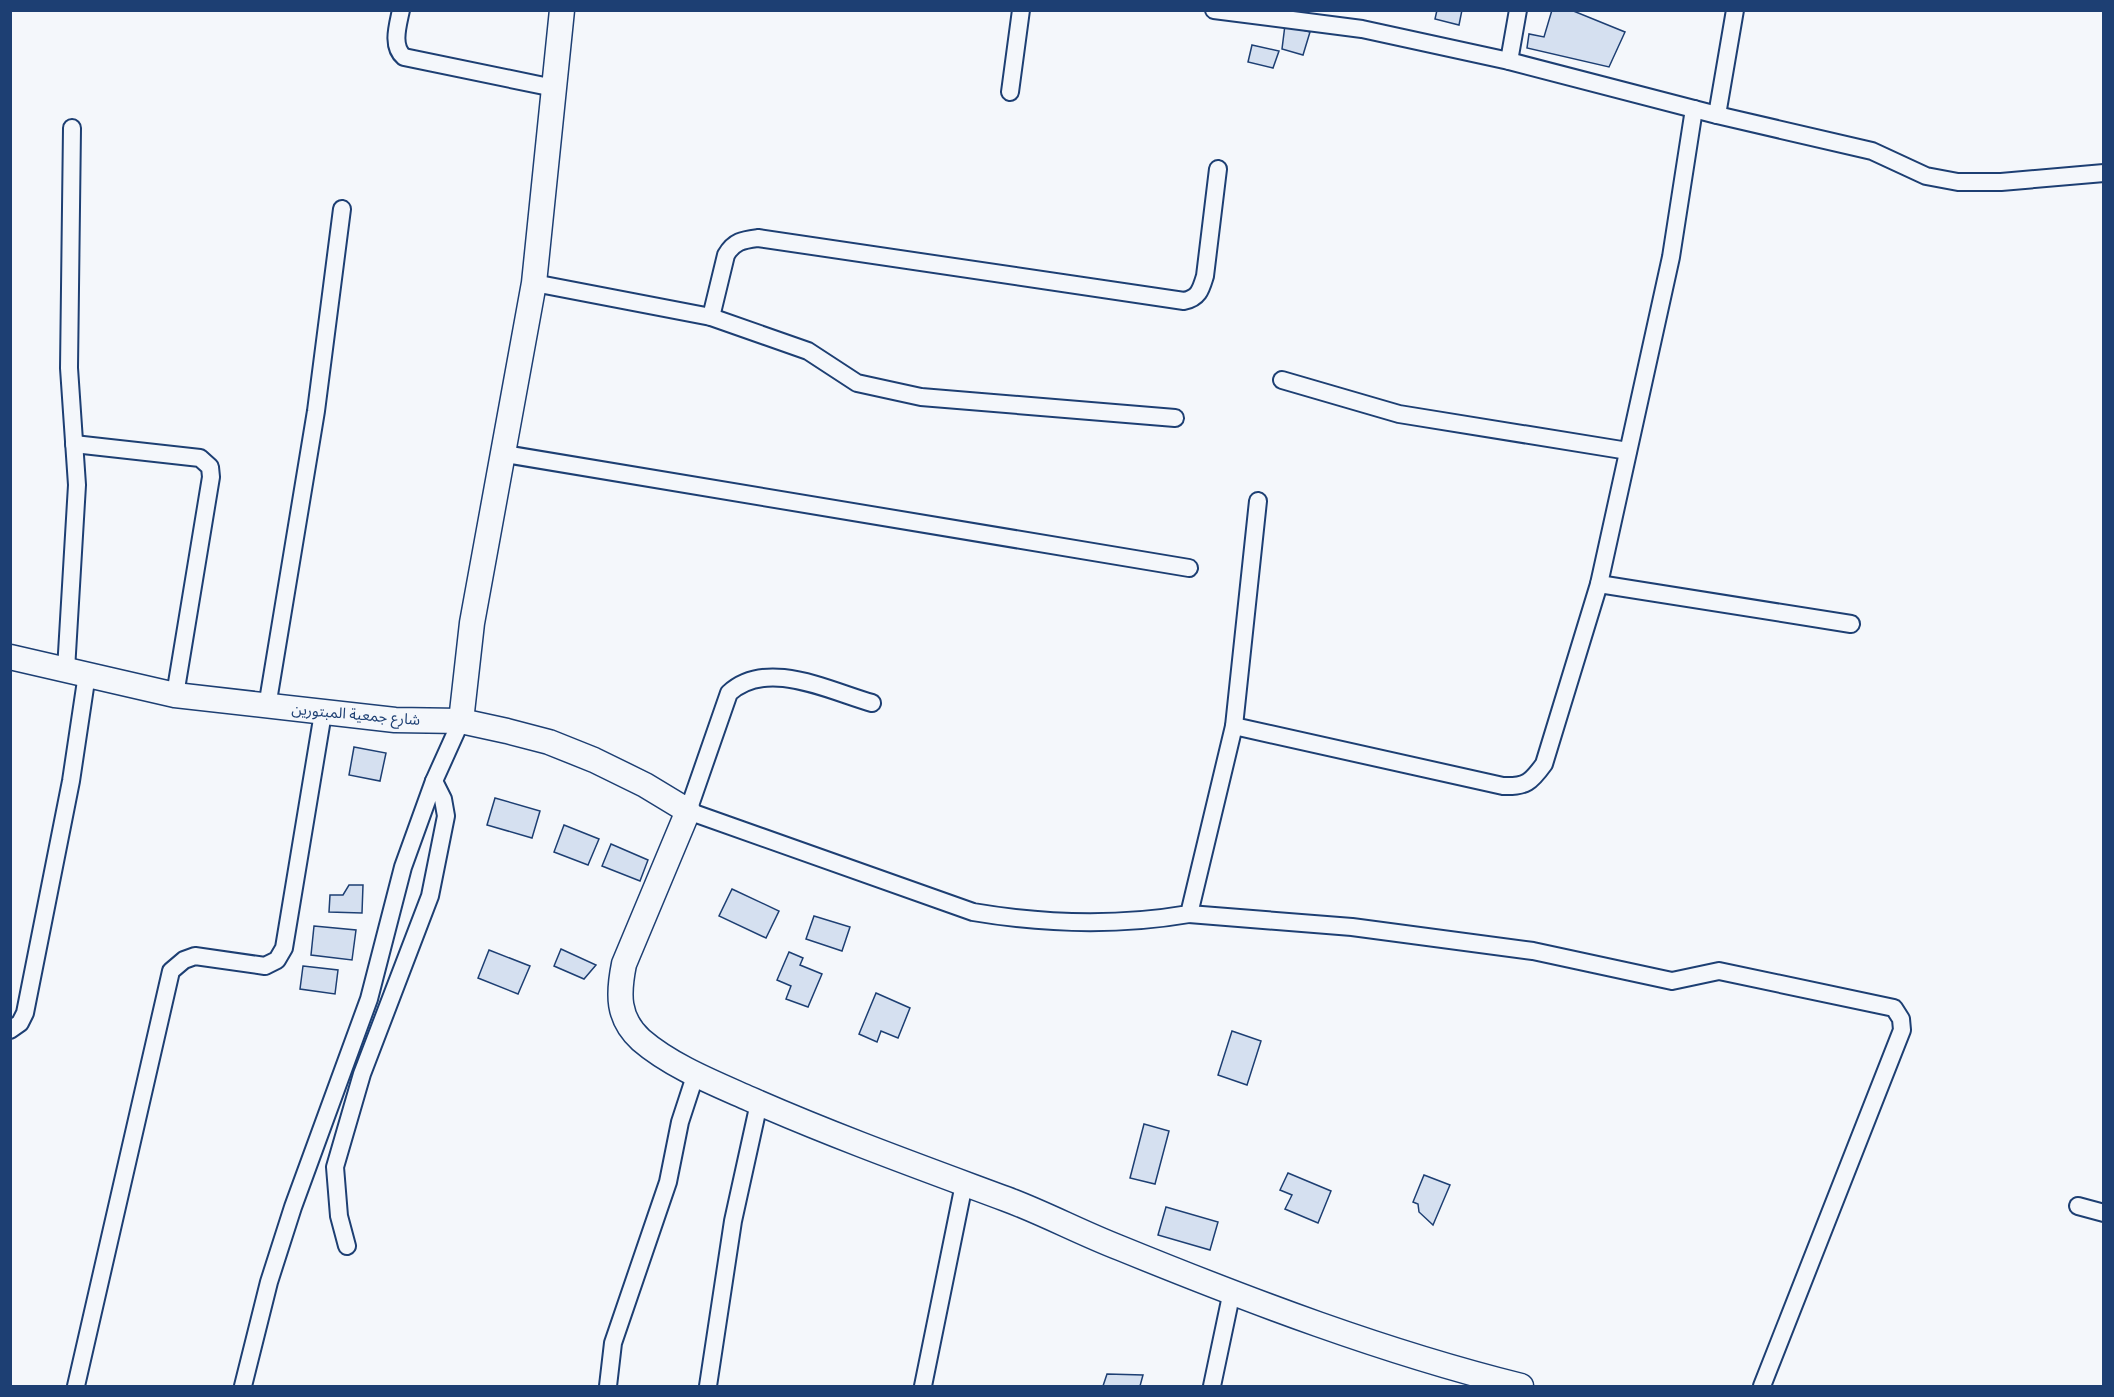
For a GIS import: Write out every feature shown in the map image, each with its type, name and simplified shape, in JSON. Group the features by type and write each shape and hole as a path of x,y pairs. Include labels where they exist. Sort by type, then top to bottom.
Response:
{"street":[{"path":"400,10 396,42 397,50 404,57 554,88"},
{"path":"243,1386 273,1271 293,1207 369,999 403,867 434,781 461,721 472,623 505,454 534,283 562,10"},
{"path":"1010,92 1021,10"},
{"path":"1214,10 1362,29 1509,61 1718,115 1872,151 1926,176 1958,182 2001,182 2103,173"},
{"path":"1509,61 1518,10"},
{"path":"1718,115 1735,10"},
{"path":"1234,726 1503,786 1517,787 1532,781 1544,764 1599,584 1671,256 1694,109"},
{"path":"10,1030 20,1023 25,1012 71,781 77,672 77,485 69,368 72,128"},
{"path":"711,317 726,255 731,246 740,240 758,238 1184,302 1192,300 1200,293 1205,276 1218,169"},
{"path":"267,707 316,411 342,209"},
{"path":"534,283 711,317 808,351 857,383 910,394 1175,418"},
{"path":"1282,380 1399,414 1628,451"},
{"path":"74,444 201,458 210,467 211,477 175,694"},
{"path":"505,454 1189,568"},
{"path":"1189,914 1234,726 1257,501"},
{"path":"1599,584 1851,624"},
{"name":"شارع جمعية المبتورين","path":"10,657 175,694 267,707 395,720 461,721 549,742 571,750 633,778 688,811"},
{"path":"872,703 783,677 753,679 738,685 729,693 688,811 624,964 619,1003 629,1027 642,1040 696,1073 759,1103 1317,1324 1521,1386"},
{"path":"76,1386 171,971 184,960 195,956 265,966 277,960 284,948 323,713"},
{"path":"347,1246 339,1216 335,1167 363,1074 430,896 446,816 443,799 434,781"},
{"path":"688,811 974,912 1014,919 1150,921 1189,914 1352,927 1533,951 1672,981 1719,971 1894,1008 1901,1019 1902,1030 1762,1386"},
{"path":"608,1386 613,1344 668,1182 680,1122 696,1073"},
{"path":"708,1386 733,1221 759,1103"},
{"path":"924,1386 964,1184"},
{"path":"2078,1206 2103,1213"},
{"path":"1212,1386 1232,1291"}],"building":[{"path":"1437,10 1462,10 1459,25 1435,19"},
{"path":"1552,10 1571,10 1625,32 1609,67 1527,48 1529,34 1544,37"},
{"path":"1285,25 1310,32 1303,55 1282,49"},
{"path":"1252,45 1279,51 1273,68 1248,62"},
{"path":"354,747 386,753 380,781 349,775"},
{"path":"495,798 540,811 532,838 487,825"},
{"path":"564,825 599,839 588,865 554,852"},
{"path":"611,844 648,860 640,881 602,866"},
{"path":"349,885 363,885 362,913 329,912 330,895 343,895"},
{"path":"732,889 779,911 766,938 719,916"},
{"path":"814,916 850,927 842,951 806,939"},
{"path":"314,926 356,930 352,960 311,955"},
{"path":"561,949 596,965 584,979 554,966"},
{"path":"489,950 530,966 518,994 478,978"},
{"path":"789,952 803,958 800,965 822,974 808,1007 786,999 791,986 777,980"},
{"path":"303,966 338,970 335,994 300,989"},
{"path":"876,993 910,1008 898,1038 881,1031 877,1042 859,1034"},
{"path":"1232,1031 1261,1041 1247,1085 1218,1075"},
{"path":"1144,1124 1169,1131 1155,1184 1130,1178"},
{"path":"1288,1173 1331,1191 1318,1223 1285,1209 1292,1195 1280,1190"},
{"path":"1424,1175 1450,1185 1433,1225 1419,1212 1418,1204 1413,1202"},
{"path":"1166,1207 1218,1222 1210,1250 1158,1235"},
{"path":"1107,1374 1143,1375 1140,1386 1103,1386"}]}
